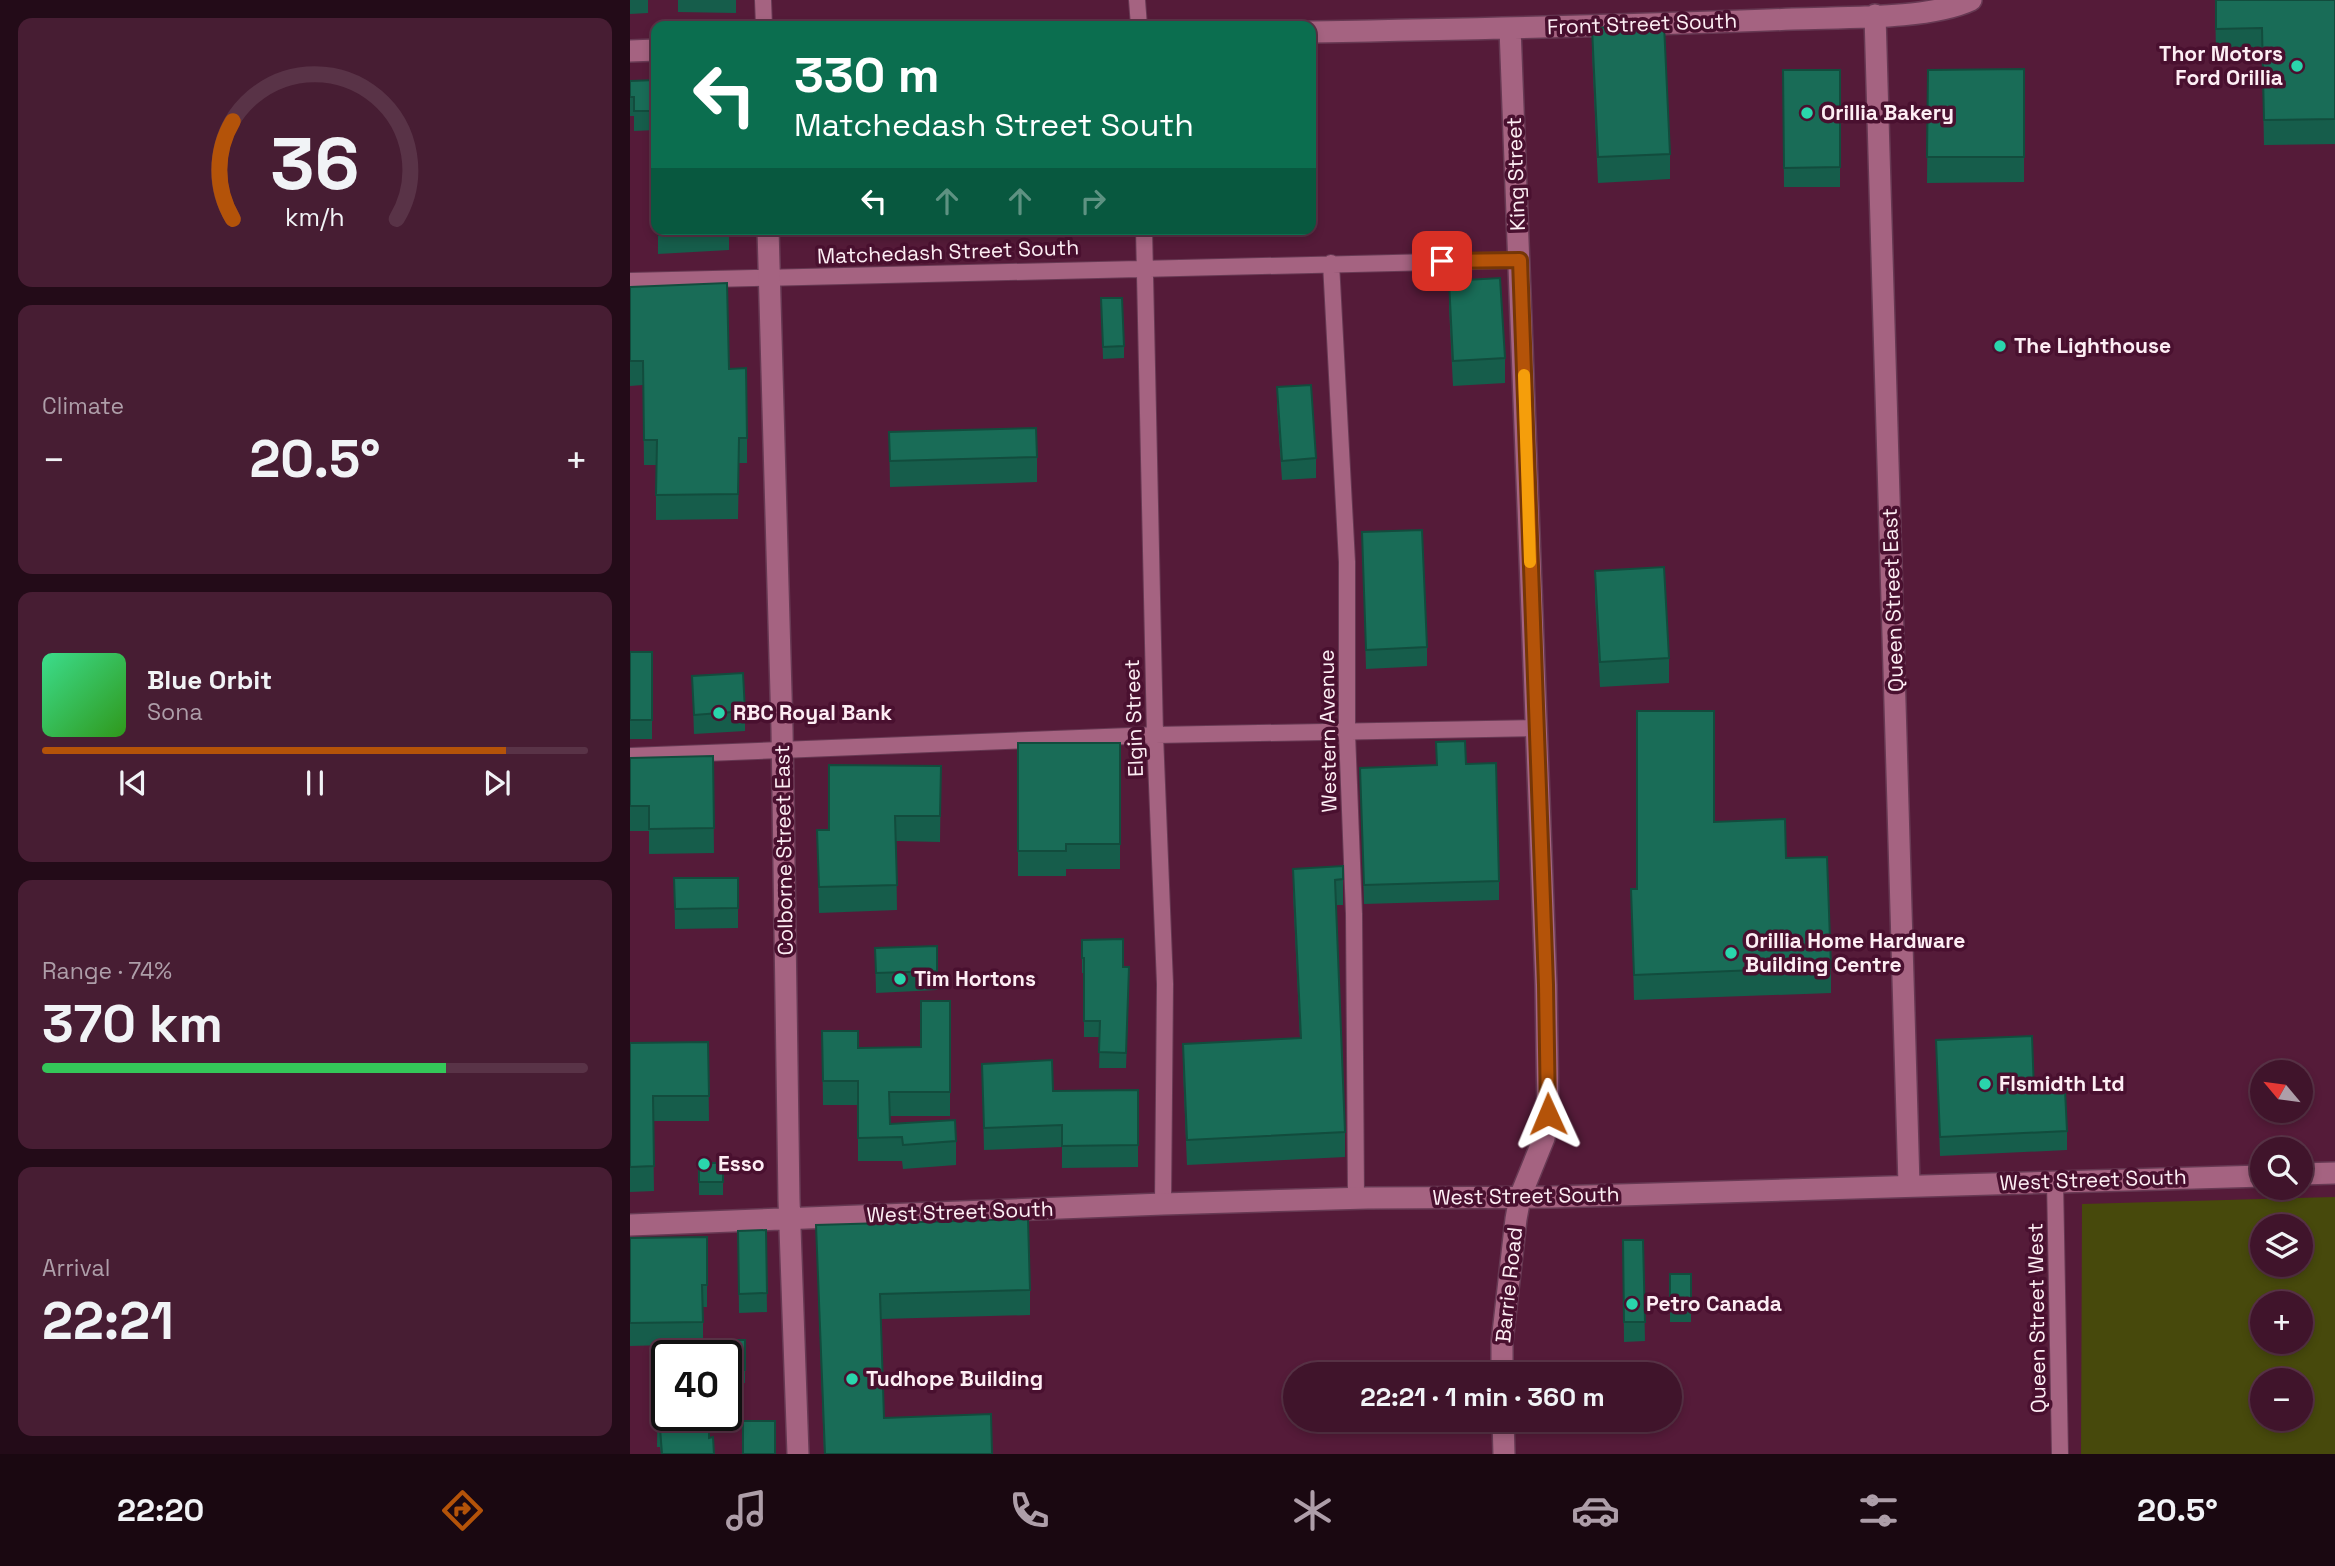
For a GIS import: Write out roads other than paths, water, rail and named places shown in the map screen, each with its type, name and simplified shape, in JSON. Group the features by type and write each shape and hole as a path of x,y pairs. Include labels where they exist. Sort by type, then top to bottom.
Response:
{"street":[{"path":"763,0 764,21"},
{"path":"1138,0 1139,21"},
{"name":"Front Street South","path":"1316,32 1875,15 1940,10 1971,0"},
{"name":"Queen Street East","path":"1875,15 1909,1185"},
{"name":"King Street","path":"1510,28 1548,1114 1544,1138 1520,1197"},
{"path":"630,51 651,50"},
{"name":"Colborne Street East","path":"768,235 782,750 790,1218 798,1454"},
{"name":"Elgin Street","path":"1144,235 1155,735 1165,984 1163,1205"},
{"name":"Matchedash Street South","path":"630,281 1520,260"},
{"name":"Western Avenue","path":"1331,263 1347,562 1356,1199"},
{"path":"630,756 1155,735 1536,728"},
{"path":"2313,1174 2335,1173"},
{"name":"West Street South","path":"630,1225 1356,1199 1520,1197 2250,1175"},
{"name":"Queen Street West","path":"2055,1181 2060,1454"},
{"name":"Barrie Road","path":"1502,1362 1502,1342 1520,1197"},
{"path":"1503,1432 1504,1454"}],"place":[{"name":"Thor Motors Ford Orillia","path":"2297,66"},
{"name":"Orillia Bakery","path":"1807,113"},
{"name":"The Lighthouse","path":"2000,346"},
{"name":"RBC Royal Bank","path":"719,713"},
{"name":"Orillia Home Hardware Building Centre","path":"1731,953"},
{"name":"Tim Hortons","path":"900,979"},
{"name":"Flsmidth Ltd","path":"1985,1084"},
{"name":"Esso","path":"704,1164"},
{"name":"Petro Canada","path":"1632,1304"},
{"name":"Tudhope Building","path":"852,1379"}]}
